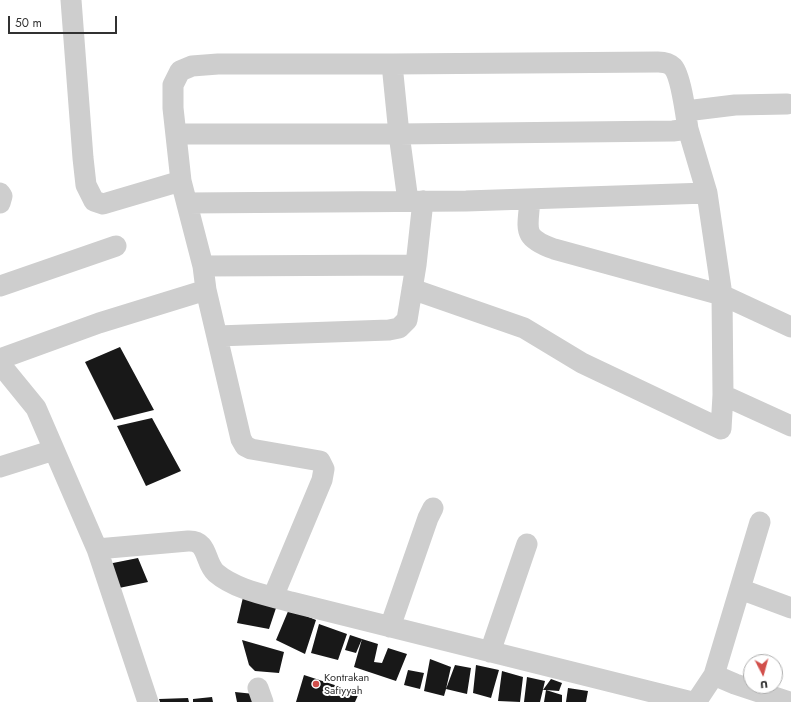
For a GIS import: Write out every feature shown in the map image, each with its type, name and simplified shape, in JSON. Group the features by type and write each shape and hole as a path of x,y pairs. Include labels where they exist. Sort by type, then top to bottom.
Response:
{"street":[{"path":"71,0 86,185 94,201 103,204 182,180"},
{"path":"273,597 322,480 324,469 320,461 251,449 245,446 242,439 206,290 203,266 182,180 173,108 174,85 180,71 183,68 192,66 218,64 658,62 671,65 676,72 687,120 707,193 722,296 723,395 721,429 582,363 524,328 412,289"},
{"path":"217,336 389,330 399,328 407,320 416,264 415,201 399,134 392,64"},
{"path":"176,134 399,134 673,131 687,120 735,105 787,104"},
{"path":"0,193 2,196 0,203"},
{"path":"187,203 466,201 707,193"},
{"path":"530,199 528,225 529,235 536,242 542,245 554,250 722,296 791,327"},
{"path":"0,286 116,246"},
{"path":"203,266 416,264"},
{"path":"0,359 99,323 206,290"},
{"path":"0,364 36,408 97,549 148,702"},
{"path":"723,395 791,426"},
{"path":"0,467 54,450"},
{"path":"390,627 428,518 433,508"},
{"path":"696,702 714,675 760,522"},
{"path":"97,549 188,541 197,542 202,546 213,570 237,586 273,597 390,627 692,702"},
{"path":"490,652 527,544"},
{"path":"740,589 791,608"},
{"path":"714,675 735,684 789,702"}],"building":[{"path":"120,347 154,410 114,420 85,362"},
{"path":"152,418 181,471 146,486 117,426"},
{"path":"138,558 148,582 119,588 108,564"},
{"path":"244,593 277,605 269,629 237,623"},
{"path":"289,609 316,620 305,654 276,640"},
{"path":"319,624 347,634 338,660 311,653"},
{"path":"350,635 362,639 356,653 345,650"},
{"path":"362,639 378,644 374,662 382,663 388,648 407,654 396,681 354,667"},
{"path":"242,640 284,652 279,673 255,671 249,665"},
{"path":"430,659 451,667 444,696 424,691"},
{"path":"455,665 471,668 467,694 446,689"},
{"path":"476,665 499,670 491,698 473,693"},
{"path":"408,670 424,673 420,689 404,685"},
{"path":"502,671 523,677 520,702 498,701"},
{"name":"Kontrakan Safiyyah","path":"304,675 359,693 355,702 296,702"},
{"path":"527,677 545,681 540,702 524,702"},
{"path":"551,679 562,683 559,691 543,690"},
{"path":"568,688 588,691 586,702 566,702"},
{"path":"546,690 562,695 562,702 544,702"},
{"path":"235,692 254,694 256,702 237,702"},
{"path":"212,697 213,702 193,702 193,699"},
{"path":"188,698 189,702 160,702 159,699"}],"place":[{"name":"Kontrakan Safiyyah","path":"316,684"}]}
